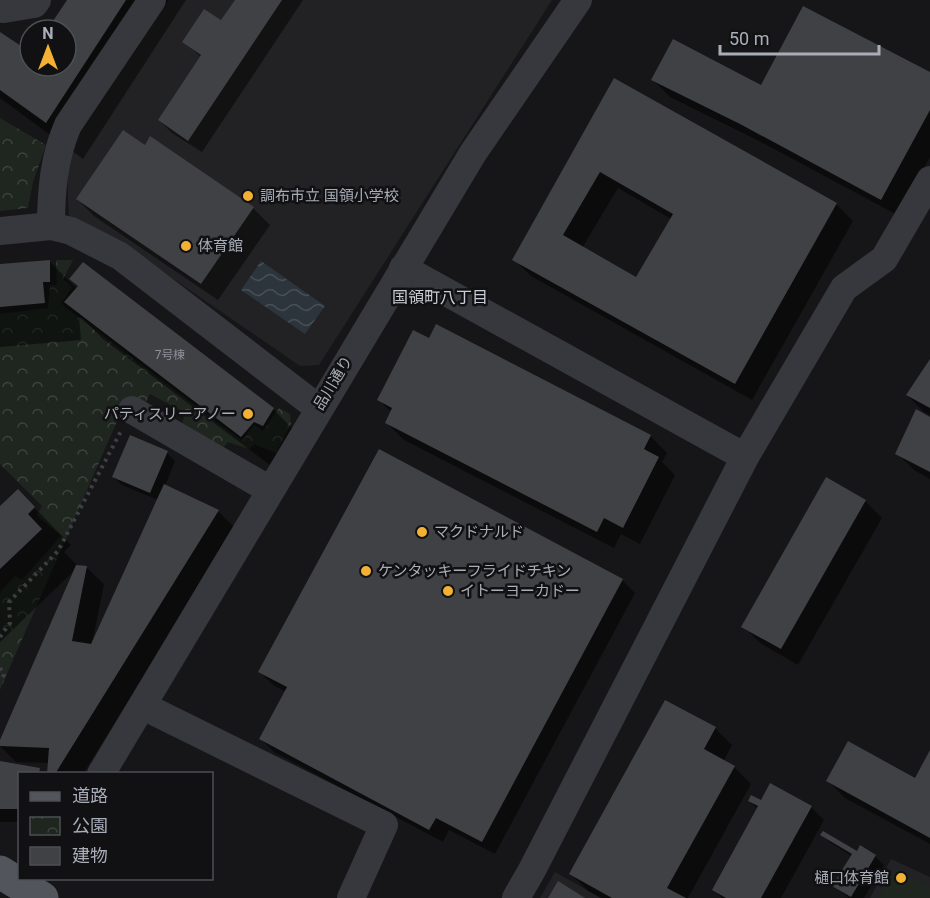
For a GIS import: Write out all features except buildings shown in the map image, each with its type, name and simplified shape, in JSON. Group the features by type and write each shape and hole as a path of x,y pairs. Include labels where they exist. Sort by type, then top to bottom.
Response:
{"main road":[{"path":"7,876 42,898"}],"street":[{"path":"0,6 4,9 34,4 38,0"},
{"path":"51,226 51,198 59,145 68,125 152,0"},
{"name":"品川通り","path":"102,772 318,408 473,153 578,0"},
{"path":"516,898 538,860 745,457 844,288 884,259 930,180"},
{"path":"0,231 51,226 71,231 120,256 318,408"},
{"path":"403,268 745,457"},
{"path":"132,410 270,490"},
{"path":"142,706 384,825 351,898"}],"path":[{"path":"0,637 10,623 9,602 58,550 132,410"},
{"path":"0,668 4,675 0,680"}],"shaded area":[{"name":"調布市立 国領小学校","path":"169,0 552,0 319,365 300,366 111,236 69,222 67,169 80,125"},
{"name":"樋口体育館","path":"891,859 930,877 930,898 870,898"},
{"path":"555,872 601,898 540,898"}],"green space":[{"path":"0,118 46,145 33,182 28,208 0,211"},
{"path":"56,260 73,260 63,279 72,287 61,304 242,441 254,425 263,431 279,408 290,414 291,424 276,453 254,444 249,449 228,442 222,449 180,428 186,413 150,394 143,408 121,412 0,690 0,592 15,576 22,580 61,536 37,515 42,506 0,464 0,314 48,308 50,285 57,285"},
{"name":"樋口体育館","path":"895,868 930,887 930,898 878,898"}],"water":[{"path":"261,261 325,306 305,334 241,290"}],"place":[{"name":"調布市立 国領小学校","path":"248,196"},
{"name":"体育館","path":"186,246"},
{"name":"パティスリーアノー","path":"248,414"},
{"name":"マクドナルド","path":"422,532"},
{"name":"ケンタッキーフライドチキン","path":"366,571"},
{"name":"イトーヨーカドー","path":"448,591"},
{"name":"樋口体育館","path":"901,878"}],"district":[{"name":"国領町八丁目","path":"440,297"}]}
